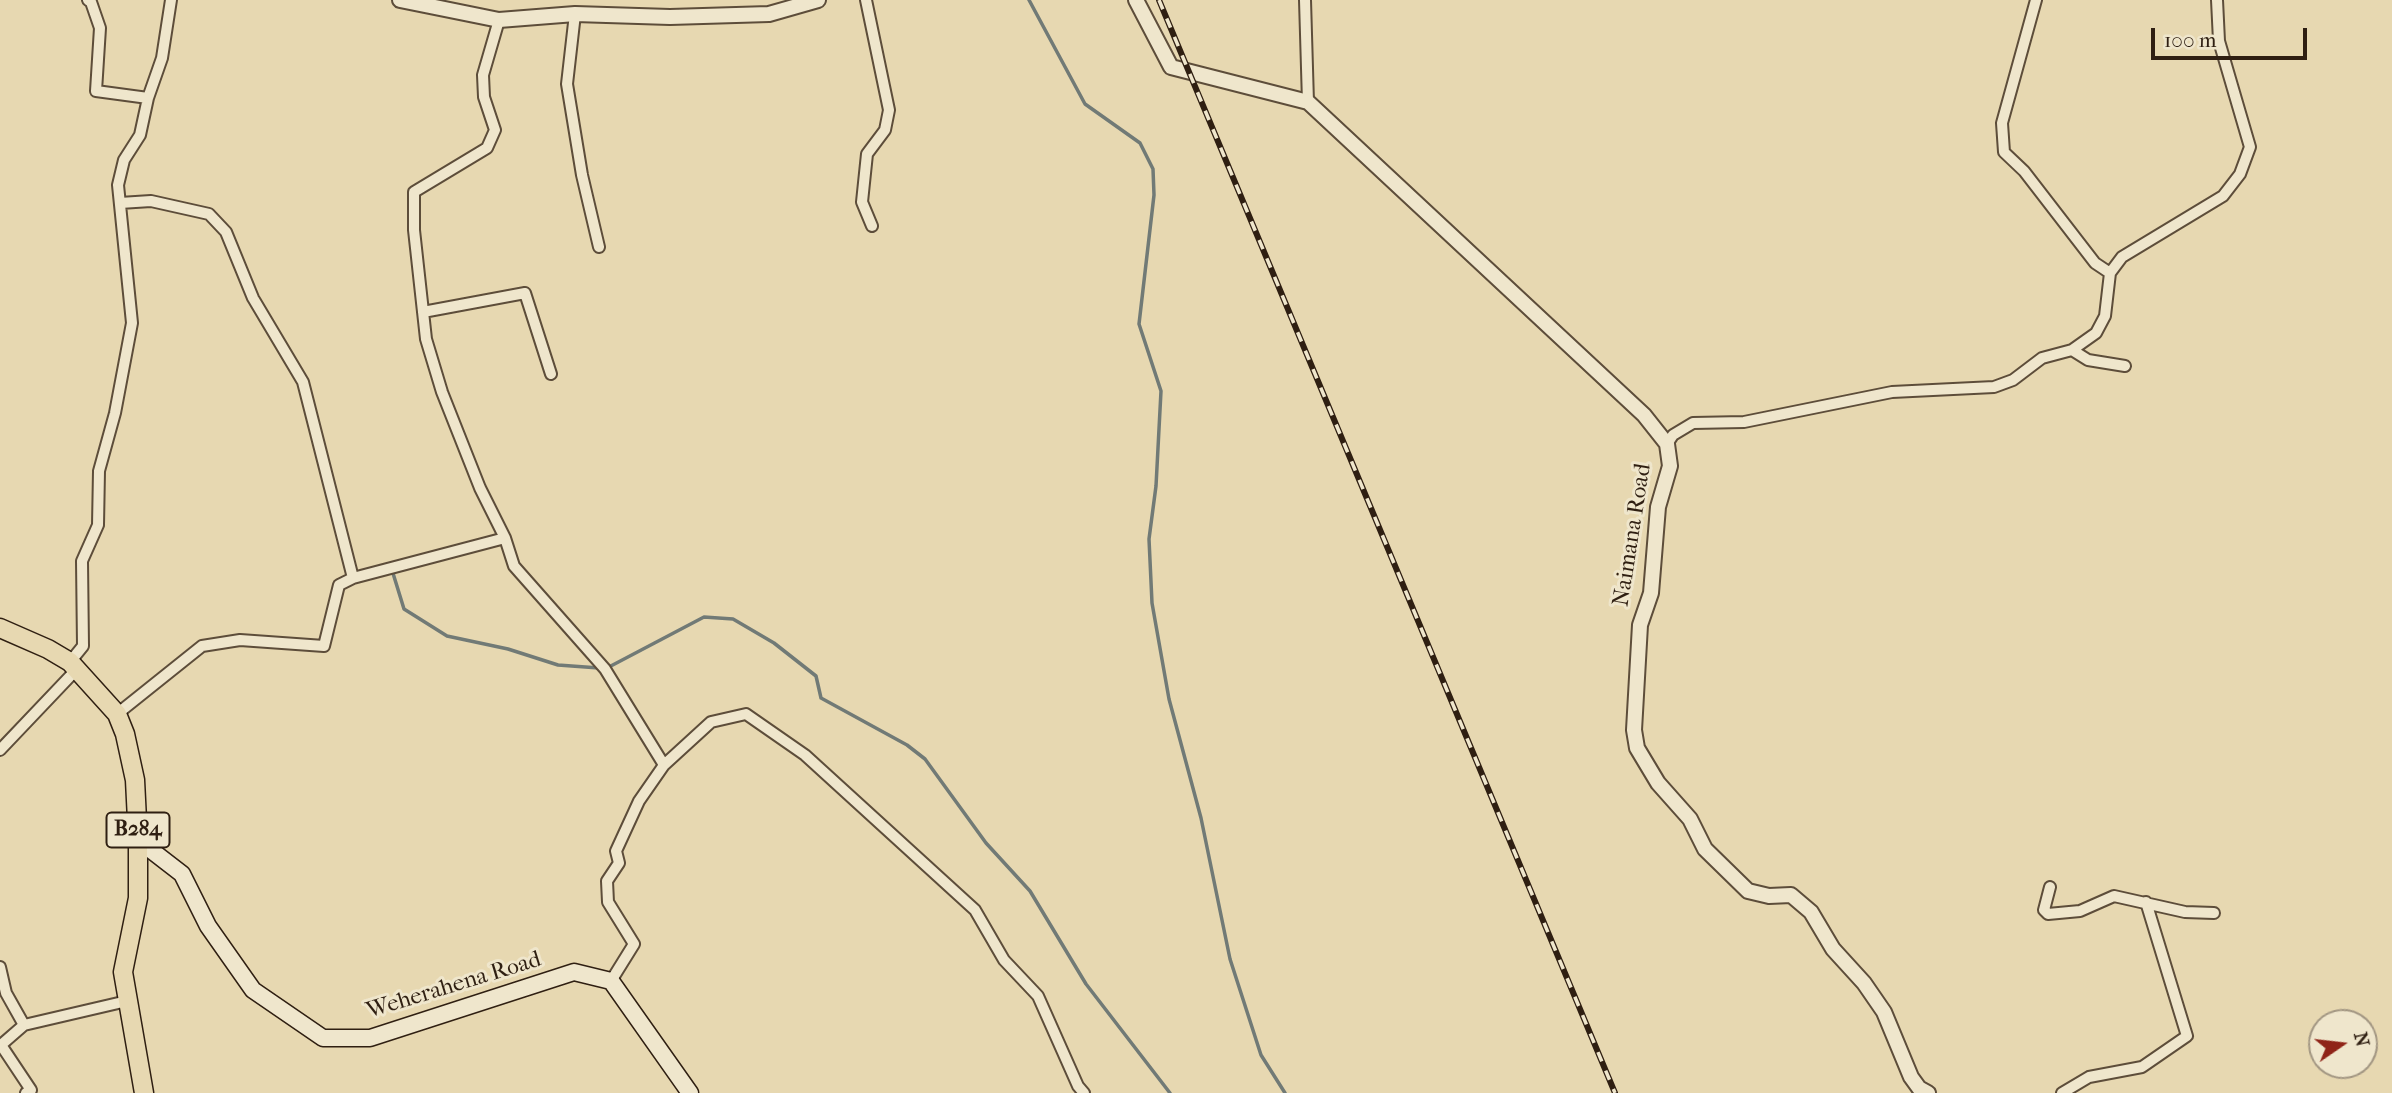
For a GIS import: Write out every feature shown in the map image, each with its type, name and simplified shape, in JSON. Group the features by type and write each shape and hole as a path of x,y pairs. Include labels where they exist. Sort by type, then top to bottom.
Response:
{"main road":[{"name":"B284","path":"0,628 48,649 73,665 117,713 125,734 135,780 138,898 123,972 144,1093"},
{"name":"Weherahena Road","path":"138,840 182,874 208,926 253,990 323,1038 370,1038 574,972 611,981"},
{"path":"611,981 690,1093"}],"street":[{"path":"89,0 100,28 96,92 148,98"},
{"path":"0,750 73,665 83,646 82,561 98,524 99,471 116,413 132,323 118,185 124,160 140,135 148,98 162,58 171,0"},
{"path":"400,0 499,20 575,14 670,17 769,14 818,0"},
{"path":"866,0 889,110 884,130 867,154 862,202 872,226"},
{"name":"Naimana Road","path":"1136,0 1171,67 1308,102 1644,415 1667,444 1670,466 1658,507 1651,593 1640,625 1634,730 1637,748 1658,783 1690,819 1705,849 1748,891 1769,896 1791,895 1811,912 1833,949 1884,1012 1911,1077 1919,1088 1928,1093"},
{"path":"1305,0 1308,102"},
{"path":"2036,0 2002,123 2004,152 2024,171 2095,263 2110,273"},
{"path":"1667,444 1674,435 1693,423 1744,422 1892,392 1994,387 2014,380 2042,358 2072,350 2096,332 2105,316 2110,273 2122,257 2223,196 2239,174 2250,147 2219,41 2217,0"},
{"path":"575,14 567,84 582,175 599,247"},
{"path":"499,20 483,75 484,97 495,130 487,148 414,192 414,230 426,339 442,392 480,488 505,538 514,566 605,669 664,765"},
{"path":"120,203 151,201 209,214 226,232 253,298 303,382 353,578"},
{"path":"423,312 525,293 551,374"},
{"path":"2072,350 2088,360 2125,366"},
{"path":"117,713 164,673 202,646 240,640 324,646 339,585 353,578 505,538"},
{"path":"611,981 634,944 608,902 607,881 619,863 616,851 639,801 664,765 711,722 746,715 805,755 975,909 1004,960 1038,996 1077,1086 1084,1093"},
{"path":"2050,887 2044,910 2048,915 2080,911 2114,896 2185,912 2214,913"},
{"path":"2062,1093 2090,1077 2142,1067 2187,1036 2146,902"},
{"path":"0,967 6,993 24,1025"},
{"path":"26,1093 32,1090 0,1045 24,1025 127,1001"}],"waterway":[{"path":"1029,0 1085,104 1140,143 1153,169 1154,195 1139,324 1161,391 1156,486 1149,539 1152,603 1169,699 1201,818 1230,959 1261,1055 1285,1093"},
{"path":"392,570 404,609 447,636 508,649 558,665 599,668"},
{"path":"607,668 704,617 733,619 774,643 816,676 821,698 907,745 925,759 986,843 1030,891 1086,984 1170,1093"}],"railway":[{"path":"1159,0 1615,1093"}]}
